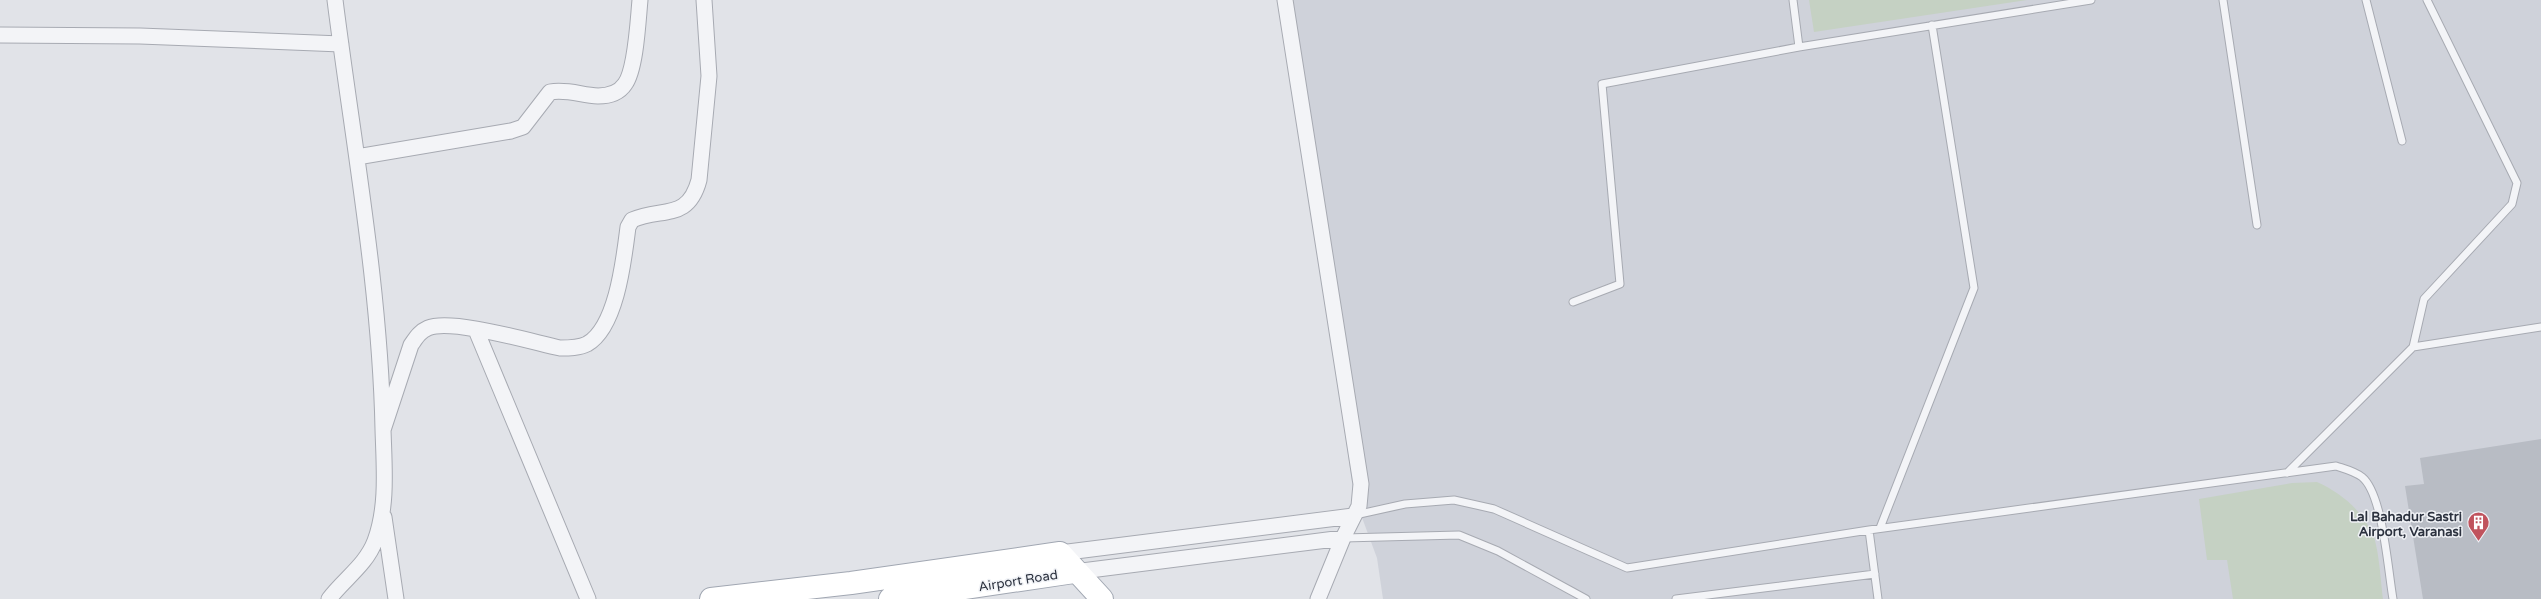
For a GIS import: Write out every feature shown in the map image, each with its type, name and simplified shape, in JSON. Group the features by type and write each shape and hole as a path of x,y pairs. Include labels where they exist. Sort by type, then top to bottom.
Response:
{"main road":[{"path":"711,599 851,583 1060,553 1074,572 1102,599"},
{"name":"Airport Road","path":"890,599 935,596 1074,572"}],"street":[{"path":"335,0 357,157 382,372 384,430 383,505 396,599"},
{"path":"357,157 511,132 523,127 550,92 561,90 598,96 614,94 625,84 631,70 640,0"},
{"path":"384,430 411,346 417,335 428,328 440,325 476,330 560,348 575,348 587,344 597,335 617,297 628,227 632,220 676,210 687,205 695,195 699,180 709,76 704,0"},
{"path":"1286,0 1361,484 1361,497 1318,599"},
{"path":"0,35 140,36 341,44"},
{"path":"476,330 588,599"},
{"path":"329,599 366,558 375,542 383,505"},
{"path":"1060,553 1353,516"},
{"path":"1074,572 1343,538"}],"lane":[{"path":"1793,0 1800,47"},
{"path":"1572,302 1620,284 1602,84 1800,47 1932,26 2047,3 2091,0"},
{"path":"2223,0 2257,225"},
{"path":"2366,0 2402,141"},
{"path":"2287,474 2413,347 2424,299 2512,204 2517,183 2427,0"},
{"path":"1880,528 1974,288 1932,26"},
{"path":"2413,347 2541,327"},
{"path":"1353,516 1405,504 1454,500 1494,509 1627,568 1880,528 2287,474 2336,466 2351,470 2363,477 2377,502 2393,599"},
{"path":"1869,530 1878,599"},
{"path":"1343,538 1459,536 1498,551 1586,599"},
{"path":"1676,599 1875,574"}],"shaded area":[{"path":"1282,0 2541,0 2541,599 1383,599 1377,558 1354,496"}],"green space":[{"path":"1809,0 2027,0 1814,32"},
{"path":"2317,482 2334,491 2350,503 2369,526 2377,549 2383,599 2233,599 2227,560 2207,560 2199,499 2292,483"}],"building":[{"name":"Lal Bahadur Sastri Airport, Varanasi","path":"2541,439 2541,599 2423,599 2405,486 2424,484 2420,458"}],"place":[{"name":"Lal Bahadur Sastri Airport, Varanasi","path":"2478,542"}]}
